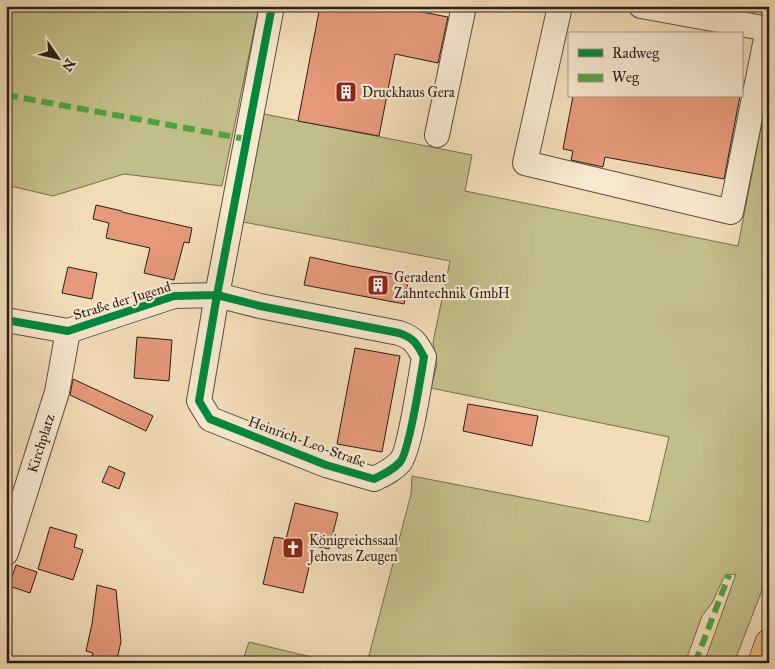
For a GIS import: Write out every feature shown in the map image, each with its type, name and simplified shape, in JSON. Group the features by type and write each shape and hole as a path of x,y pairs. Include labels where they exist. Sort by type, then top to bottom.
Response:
{"highway":[{"path":"762,663 769,643"}],"street":[{"name":"Heinrich-Leo-Straße","path":"217,295 260,306 400,332 409,336 424,357 408,441 402,461 389,472 374,478 326,465 210,419 199,401 217,295 272,6"},
{"path":"437,135 464,6"},
{"path":"560,6 525,163 731,212 768,30 641,6"},
{"name":"Straße der Jugend","path":"6,320 68,331 174,296 217,295"},
{"name":"Kirchplatz","path":"6,553 57,392 68,331"}],"shaded area":[{"path":"6,6 259,6 222,186 124,174 53,196 6,185"},
{"path":"769,86 769,572 734,663 704,663 736,574 725,575 712,603 702,616 685,663 367,663 411,494 412,476 649,522 669,437 431,388 437,364 433,342 450,261 243,222 264,114 472,155 465,191 738,246"},
{"path":"249,642 336,663 242,663"}],"building":[{"name":"Druckhaus Gera","path":"320,6 407,6 406,9 448,17 438,63 395,54 379,136 298,121"},
{"path":"573,98 740,98 724,179 605,157 603,167 571,160 573,151 563,149"},
{"path":"96,205 192,228 189,243 184,242 174,280 144,273 150,248 106,238 109,223 93,219"},
{"path":"310,257 409,277 404,304 304,285"},
{"path":"68,267 97,273 92,299 62,293"},
{"path":"137,337 172,340 169,381 134,378"},
{"path":"355,348 400,356 382,452 337,444"},
{"path":"73,379 153,416 146,431 70,395"},
{"path":"468,404 538,416 532,446 463,431"},
{"path":"109,466 125,473 119,489 102,482"},
{"name":"Königreichssaal Jehovas Zeugen","path":"295,503 338,513 329,549 314,546 303,593 263,584 274,537 286,539"},
{"path":"50,527 77,535 74,547 83,550 73,580 38,569"},
{"path":"16,565 37,572 30,593 9,586"},
{"path":"97,585 116,590 121,642 116,663 90,663 93,653 86,651"}],"marked path":[{"path":"6,95 246,139"},
{"path":"695,663 729,575"}],"cycle path":[{"path":"6,320 68,331 174,296 217,295 260,306 399,333 414,342 424,357 411,430 400,462 391,470 374,479 326,465 210,419 199,401 217,295 272,6"}],"place":[{"name":"Druckhaus Gera","path":"346,92"},
{"name":"Geradent Zahntechnik GmbH","path":"378,285"},
{"name":"Königreichssaal Jehovas Zeugen","path":"293,548"}]}
